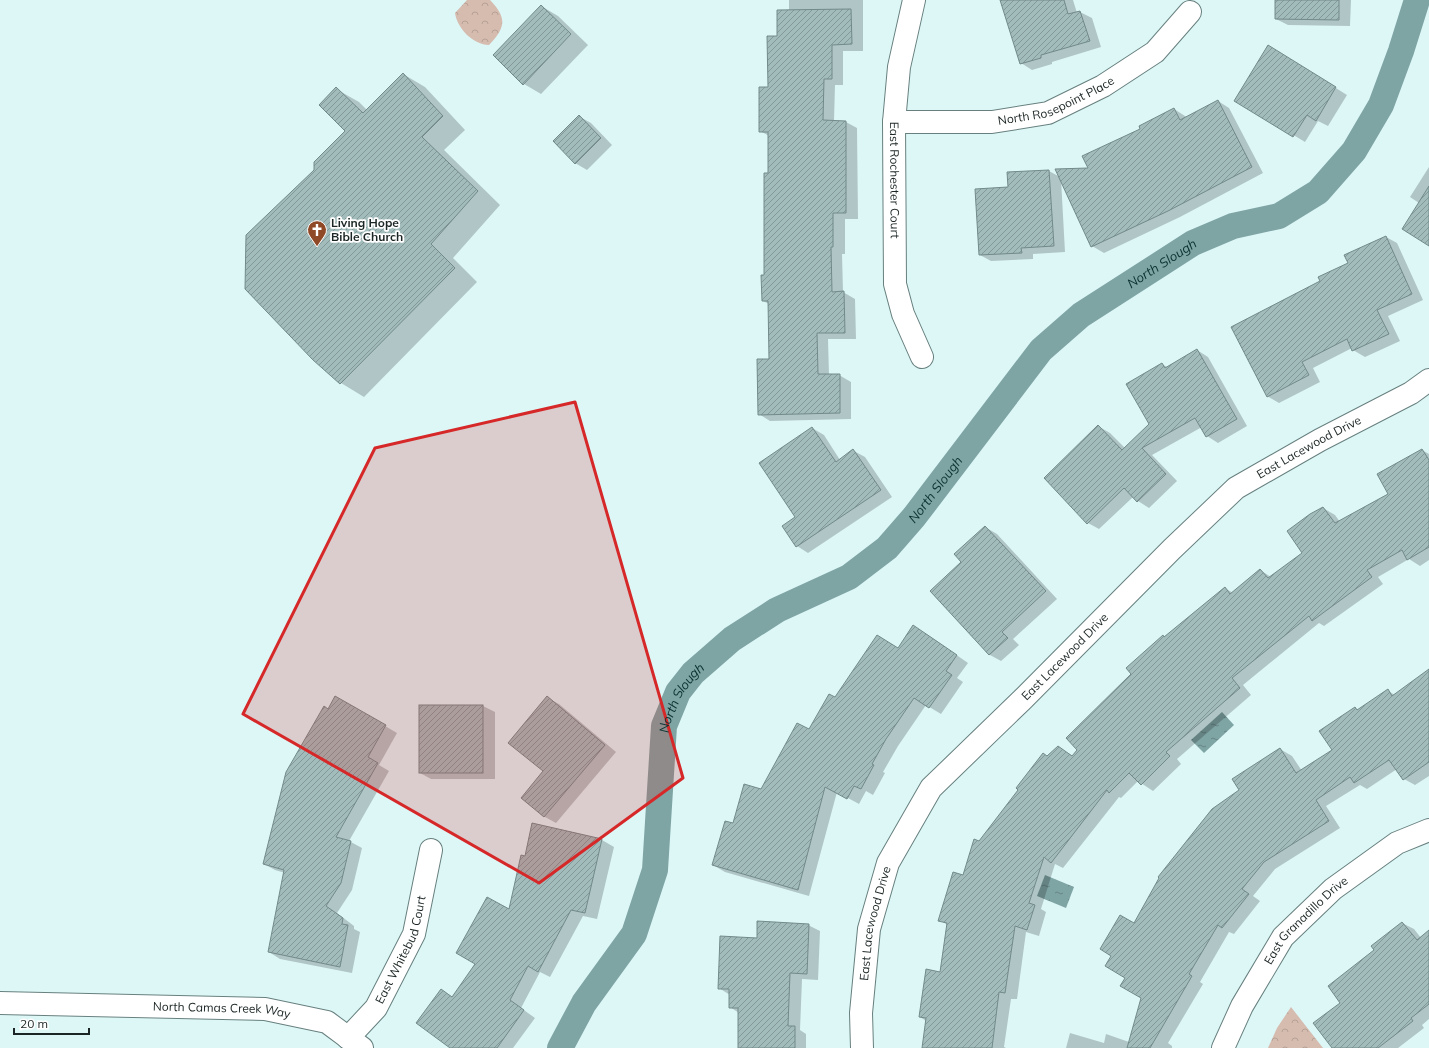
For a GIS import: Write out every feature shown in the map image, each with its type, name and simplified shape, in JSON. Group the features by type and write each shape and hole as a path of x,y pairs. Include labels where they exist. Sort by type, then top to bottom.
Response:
{"street":[{"name":"East Rochester Court","path":"914,0 899,67 894,122 895,284 903,314 922,357"},
{"name":"North Rosepoint Place","path":"894,122 992,122 1048,113 1103,86 1155,52 1190,12"},
{"name":"East Lacewood Drive","path":"862,1048 861,1013 869,929 888,863 931,788 1022,700 1172,549 1236,488 1320,440 1411,393 1429,380"},
{"name":"East Granadillo Drive","path":"1222,1048 1242,1006 1283,937 1333,889 1397,843 1429,830"},
{"name":"East Whitebud Court","path":"355,1043 376,1008 414,934 431,850"},
{"name":"North Camas Creek Way","path":"0,1003 265,1009 327,1022 355,1043"}],"highlighted area":[{"path":"575,402 683,778 539,883 243,714 375,448"}],"green space":[{"path":"467,0 490,0 496,6 502,17 499,33 489,45 472,39 462,30 456,19 455,13"},
{"path":"1291,1007 1323,1048 1268,1048 1277,1028"}],"water":[{"path":"1222,712 1234,725 1204,753 1191,740"},
{"path":"1045,875 1074,887 1066,908 1037,896"}],"building":[{"path":"1000,0 1064,0 1068,14 1080,11 1090,41 1041,55 1041,58 1020,64"},
{"path":"1275,0 1339,0 1339,20 1275,19"},
{"path":"541,5 571,34 523,85 493,55"},
{"path":"851,9 852,44 832,45 832,79 824,79 823,120 846,121 846,213 833,213 833,247 831,247 832,292 844,291 845,333 817,333 818,374 840,374 840,413 758,415 757,359 769,359 768,301 762,301 761,275 764,275 764,173 768,173 768,132 759,132 759,87 768,87 767,36 777,36 777,10"},
{"path":"1268,45 1336,87 1316,121 1307,115 1293,137 1234,101"},
{"path":"403,73 443,116 422,137 478,191 431,244 455,268 340,384 313,360 245,289 246,235 314,170 314,162 345,131 319,105 336,87 363,113"},
{"path":"1218,100 1252,167 1168,211 1091,247 1055,169 1088,168 1082,156 1140,129 1139,126 1174,108 1180,120"},
{"path":"579,115 601,138 575,164 553,141"},
{"path":"1049,170 1054,246 1021,248 1022,253 979,255 975,189 1008,187 1007,172"},
{"path":"1429,186 1429,246 1402,229"},
{"path":"1386,236 1412,294 1377,310 1389,334 1352,351 1347,339 1302,362 1309,375 1267,397 1231,327 1320,281 1318,277 1348,263 1344,255"},
{"path":"1197,349 1237,419 1206,437 1195,418 1142,448 1166,474 1137,502 1124,488 1087,524 1044,478 1098,425 1122,450 1149,424 1126,384 1162,363 1165,368"},
{"path":"812,427 836,462 853,449 881,490 796,547 782,526 795,517 759,463"},
{"path":"1422,449 1429,460 1429,547 1407,560 1402,550 1367,570 1372,577 1312,621 1309,616 1232,678 1240,688 1166,752 1170,756 1141,785 1129,773 1109,793 1107,790 1051,863 1044,857 1029,903 1035,905 1027,930 1015,926 1005,993 999,992 992,1048 922,1048 926,1018 919,1017 926,969 940,972 947,923 938,921 953,872 963,875 974,839 979,841 1018,790 1016,788 1043,753 1047,756 1058,746 1072,756 1077,750 1066,738 1131,674 1126,668 1163,635 1164,637 1225,587 1230,594 1260,569 1268,578 1302,553 1287,531 1310,514 1323,507 1335,523 1388,494 1377,474"},
{"path":"985,526 1046,591 1002,632 1008,638 989,655 930,591 961,562 954,554"},
{"path":"913,625 957,655 946,671 952,675 929,708 914,698 886,739 872,764 874,765 861,789 854,786 847,799 825,787 798,890 712,865 725,821 733,823 744,784 761,789 797,723 809,729 829,694 835,697 877,635 898,648"},
{"path":"1429,669 1429,762 1403,780 1389,760 1354,783 1350,777 1316,800 1329,821 1264,862 1242,889 1249,894 1222,928 1218,925 1189,974 1192,976 1150,1048 1127,1048 1141,998 1120,986 1125,978 1105,966 1111,956 1100,949 1120,915 1134,923 1159,878 1158,877 1212,809 1239,790 1232,779 1280,748 1296,773 1332,750 1319,731 1355,707 1357,710 1388,689 1392,696"},
{"path":"335,696 386,725 368,757 378,763 336,837 351,841 341,883 326,906 343,918 342,924 348,925 340,967 268,952 284,870 263,864 286,772 324,706 328,709"},
{"path":"547,696 605,745 544,817 521,798 543,771 508,743"},
{"path":"419,705 483,705 483,773 419,773"},
{"path":"532,823 602,839 585,913 571,910 538,972 528,966 510,1000 524,1010 497,1048 450,1048 416,1023 441,989 452,997 475,964 456,953 487,897 509,909 521,855 525,856"},
{"path":"757,921 809,924 807,974 790,973 788,1026 795,1026 795,1048 738,1048 738,1008 729,1008 729,989 718,989 720,936 757,938"},
{"path":"1402,922 1417,940 1429,930 1429,1004 1411,1018 1413,1021 1378,1048 1332,1048 1313,1023 1340,1003 1328,986 1374,950 1371,946"}],"waterway":[{"name":"North Slough","path":"560,1048 584,1003 634,934 655,870 664,726 678,692 693,673 732,639 777,610 849,577 887,548 914,517 1041,350 1081,315 1193,243 1233,226 1279,216 1318,192 1354,151 1381,105 1401,51 1417,0"}],"place":[{"name":"Living Hope Bible Church","path":"317,247"}]}
